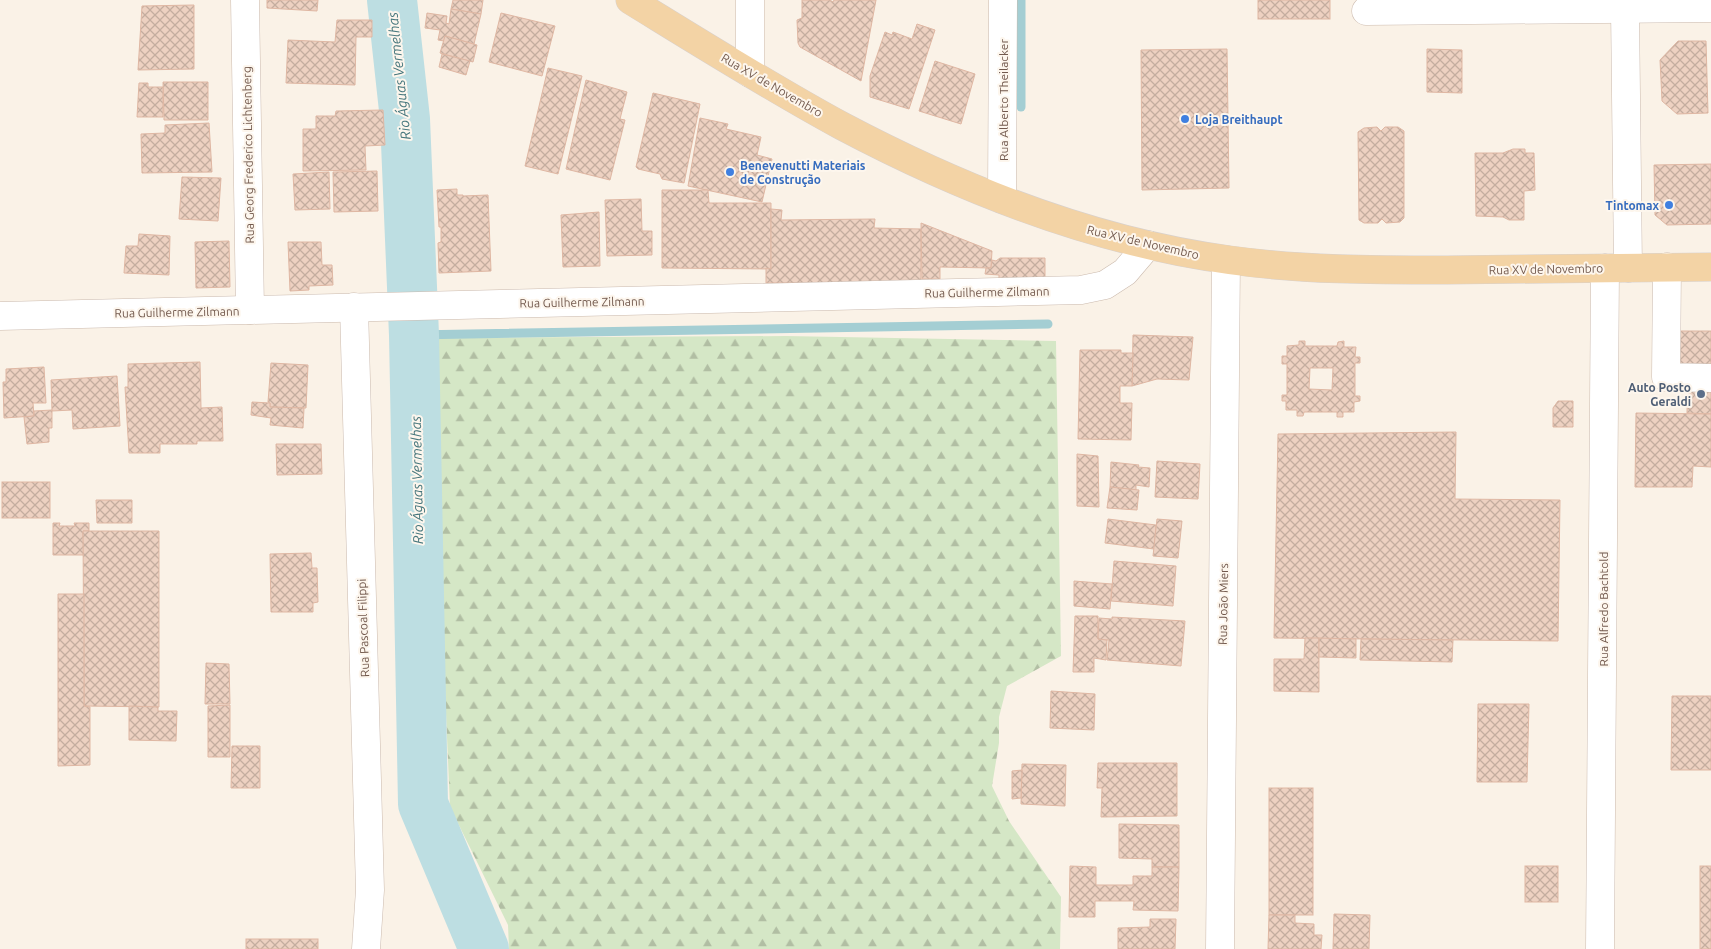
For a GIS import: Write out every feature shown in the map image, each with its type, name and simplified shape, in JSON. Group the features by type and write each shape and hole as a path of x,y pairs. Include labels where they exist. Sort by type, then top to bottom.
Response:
{"main road":[{"name":"Rua XV de Novembro","path":"630,0 750,73 840,125 886,148 1048,217 1096,232 1148,245 1226,260 1308,268 1353,270 1711,267"}],"street":[{"name":"Rua Georg Frederico Lichtenberg","path":"245,0 250,310"},
{"path":"750,0 750,73"},
{"name":"Rua Alberto Theilacker","path":"1002,199 1003,0"},
{"path":"1366,11 1458,5 1625,9 1672,4 1711,8"},
{"name":"Rua Alfredo Bachtold","path":"1600,949 1616,268 1625,9"},
{"name":"Rua Guilherme Zilmann","path":"0,316 1081,290 1106,284 1125,272 1148,245"},
{"name":"Rua João Miers","path":"1220,949 1226,260"},
{"path":"1667,267 1666,378 1711,378"},
{"name":"Rua Pascoal Filippi","path":"354,307 370,890 366,949"}],"green space":[{"path":"786,336 1056,341 1061,656 1007,686 999,717 999,743 992,786 1009,821 1061,897 1060,949 509,949 508,925 450,807 430,338"}],"building":[{"path":"267,0 318,0 317,11 267,8"},
{"path":"453,0 483,0 481,14 451,9"},
{"path":"802,0 830,0 833,2 834,0 876,0 861,81 800,47 798,43 797,20 802,18"},
{"path":"1258,0 1330,0 1330,19 1258,19"},
{"path":"194,5 194,69 138,70 142,6"},
{"path":"451,9 481,14 474,44 445,36 444,41 438,40 440,30 425,28 427,13 447,16 446,23 449,24"},
{"path":"501,13 555,26 542,76 489,62"},
{"path":"337,20 372,20 372,37 356,37 355,85 286,83 288,40 335,42"},
{"path":"917,24 935,30 909,109 870,97 870,76 885,32 892,35 893,32 912,39"},
{"path":"445,36 477,45 473,62 440,53"},
{"path":"1678,41 1706,41 1708,113 1677,114 1662,101 1660,60"},
{"name":"Loja Breithaupt","path":"1227,49 1229,188 1142,190 1141,50"},
{"path":"1427,49 1462,50 1462,93 1427,92"},
{"path":"442,54 470,61 466,75 439,67"},
{"path":"935,61 975,74 961,124 919,111"},
{"path":"548,68 582,76 558,174 525,166"},
{"path":"586,80 627,92 620,119 625,120 610,180 566,169"},
{"path":"163,82 208,82 208,120 164,120"},
{"path":"139,83 148,83 148,87 163,87 163,117 137,117"},
{"path":"653,93 700,104 684,183 662,179 660,174 636,167"},
{"path":"383,110 385,145 365,146 366,170 303,171 303,129 316,129 316,116 335,116 336,111"},
{"name":"Benevenutti Materiais de Construção","path":"700,118 728,124 726,129 761,137 757,155 772,159 762,202 688,186"},
{"path":"209,123 212,172 142,173 141,134 165,133 165,125"},
{"path":"1377,127 1381,131 1385,127 1398,127 1404,131 1404,218 1400,222 1386,223 1382,219 1378,223 1364,223 1359,220 1358,132 1364,128"},
{"path":"1513,149 1525,149 1525,153 1534,153 1535,190 1524,191 1524,220 1476,216 1475,153 1503,153"},
{"path":"1711,164 1711,224 1667,225 1655,215 1654,165"},
{"path":"377,171 378,211 334,212 333,172"},
{"path":"329,172 330,209 295,210 293,174"},
{"path":"182,177 221,178 218,221 179,219"},
{"path":"457,189 457,195 488,195 491,271 439,273 438,243 441,242 441,227 439,227 437,190"},
{"path":"662,190 708,190 709,203 771,203 771,269 662,268"},
{"path":"641,199 642,231 652,231 652,255 607,256 605,200"},
{"path":"771,209 782,210 781,220 875,219 874,228 921,229 921,283 766,283 766,268 771,269"},
{"path":"599,212 600,266 563,267 561,215"},
{"path":"921,223 992,251 991,268 940,267 940,279 922,279"},
{"path":"139,234 170,236 169,275 124,273 126,246 138,246"},
{"path":"229,241 230,287 196,288 195,242"},
{"path":"288,242 321,242 322,265 332,265 333,285 309,286 309,290 290,291"},
{"path":"1000,258 1045,258 1045,282 999,282 999,275 985,274 986,268 991,268 992,260 996,261"},
{"path":"1671,331 1711,331 1711,414 1687,413 1688,371 1671,371"},
{"path":"1133,335 1193,337 1189,380 1157,379 1132,386"},
{"path":"1299,341 1305,341 1305,346 1337,346 1338,342 1344,341 1344,347 1356,347 1355,357 1360,357 1360,363 1355,363 1355,396 1360,396 1360,401 1354,402 1354,412 1343,412 1343,417 1337,417 1337,412 1304,412 1303,416 1297,416 1297,410 1286,410 1286,401 1282,401 1282,395 1287,395 1287,364 1282,364 1282,356 1287,356 1287,346 1299,345","holes":["1310,368 1333,368 1332,390 1309,389"]},
{"path":"1080,350 1121,350 1121,353 1133,353 1132,386 1120,386 1120,403 1132,403 1131,440 1078,439"},
{"path":"200,362 201,408 222,407 223,441 197,441 197,444 160,444 160,453 129,453 125,387 128,387 128,364"},
{"path":"271,363 308,365 306,408 270,407 268,402"},
{"path":"44,367 46,403 33,403 34,416 4,418 3,382 6,382 6,369"},
{"path":"117,376 120,426 73,429 72,410 52,411 51,380"},
{"path":"1558,401 1573,401 1573,427 1553,427 1553,408"},
{"path":"252,402 270,403 270,407 304,408 303,428 270,425 271,418 251,415"},
{"path":"52,410 52,428 49,428 49,442 27,444 24,417 34,416 34,411"},
{"path":"1636,413 1711,414 1711,467 1693,466 1692,487 1635,487"},
{"path":"1456,432 1455,499 1560,500 1558,641 1274,638 1278,434"},
{"path":"276,444 321,444 322,474 277,475"},
{"path":"1077,454 1098,456 1099,507 1077,506"},
{"path":"1157,461 1200,464 1198,499 1155,497"},
{"path":"1111,462 1150,468 1149,487 1136,485 1136,490 1110,487"},
{"path":"2,482 50,482 50,518 2,518"},
{"path":"1110,487 1139,490 1137,510 1107,508"},
{"path":"96,500 132,500 132,523 97,523"},
{"path":"1108,519 1156,525 1154,549 1105,543"},
{"path":"1157,519 1182,521 1178,558 1153,556"},
{"path":"53,523 60,523 59,526 75,526 74,523 89,523 89,531 83,531 84,555 53,555"},
{"path":"83,531 159,531 159,707 84,706"},
{"path":"311,553 312,568 317,568 318,602 313,603 313,612 271,612 270,554"},
{"path":"1114,561 1176,566 1173,606 1111,601"},
{"path":"1074,581 1112,584 1110,609 1074,606"},
{"path":"58,594 84,594 84,706 90,707 90,765 58,766"},
{"path":"1075,616 1098,616 1098,639 1107,640 1106,660 1094,658 1094,672 1073,672"},
{"path":"1112,617 1185,621 1181,666 1107,660 1109,640 1098,639 1099,618 1112,619"},
{"path":"1305,638 1319,638 1319,692 1274,691 1274,659 1304,659"},
{"path":"1319,638 1356,639 1356,658 1319,657"},
{"path":"1361,639 1453,640 1452,662 1360,660"},
{"path":"206,663 229,664 230,704 205,704"},
{"path":"1051,691 1095,694 1094,730 1050,728"},
{"path":"1672,696 1711,696 1711,770 1671,770"},
{"path":"1478,704 1529,704 1527,782 1477,782"},
{"path":"230,705 230,757 208,757 208,706"},
{"path":"129,706 158,707 158,711 177,711 176,741 129,740"},
{"path":"232,746 260,746 260,788 231,788"},
{"path":"1098,763 1177,763 1177,816 1101,817 1102,788 1097,788"},
{"path":"1022,764 1066,765 1065,806 1021,804"},
{"path":"1022,770 1021,798 1012,799 1012,771"},
{"path":"1269,788 1313,788 1313,915 1269,915"},
{"path":"1119,824 1179,825 1179,867 1152,867 1152,859 1119,858"},
{"path":"1070,866 1096,867 1096,885 1133,885 1133,876 1152,876 1152,867 1179,867 1178,911 1133,910 1134,901 1095,901 1095,917 1069,917"},
{"path":"1525,866 1558,866 1558,902 1525,902"},
{"path":"1700,866 1711,866 1711,949 1700,949"},
{"path":"1334,914 1370,915 1369,949 1333,949"},
{"path":"1269,915 1295,915 1295,923 1314,924 1314,935 1322,935 1321,949 1268,949"},
{"path":"1150,919 1176,919 1175,949 1118,949 1118,928 1150,927"},
{"path":"246,939 318,939 318,949 246,949"}],"waterway":[{"name":"Rio Águas Vermelhas","path":"392,0 405,119 414,335 423,804 484,949"},
{"path":"1021,0 1021,107"},
{"path":"414,335 1048,324"}],"place":[{"name":"Loja Breithaupt","path":"1185,119"},
{"name":"Benevenutti Materiais de Construção","path":"730,172"},
{"name":"Tintomax","path":"1669,205"},
{"name":"Auto Posto Geraldi","path":"1701,394"}]}
